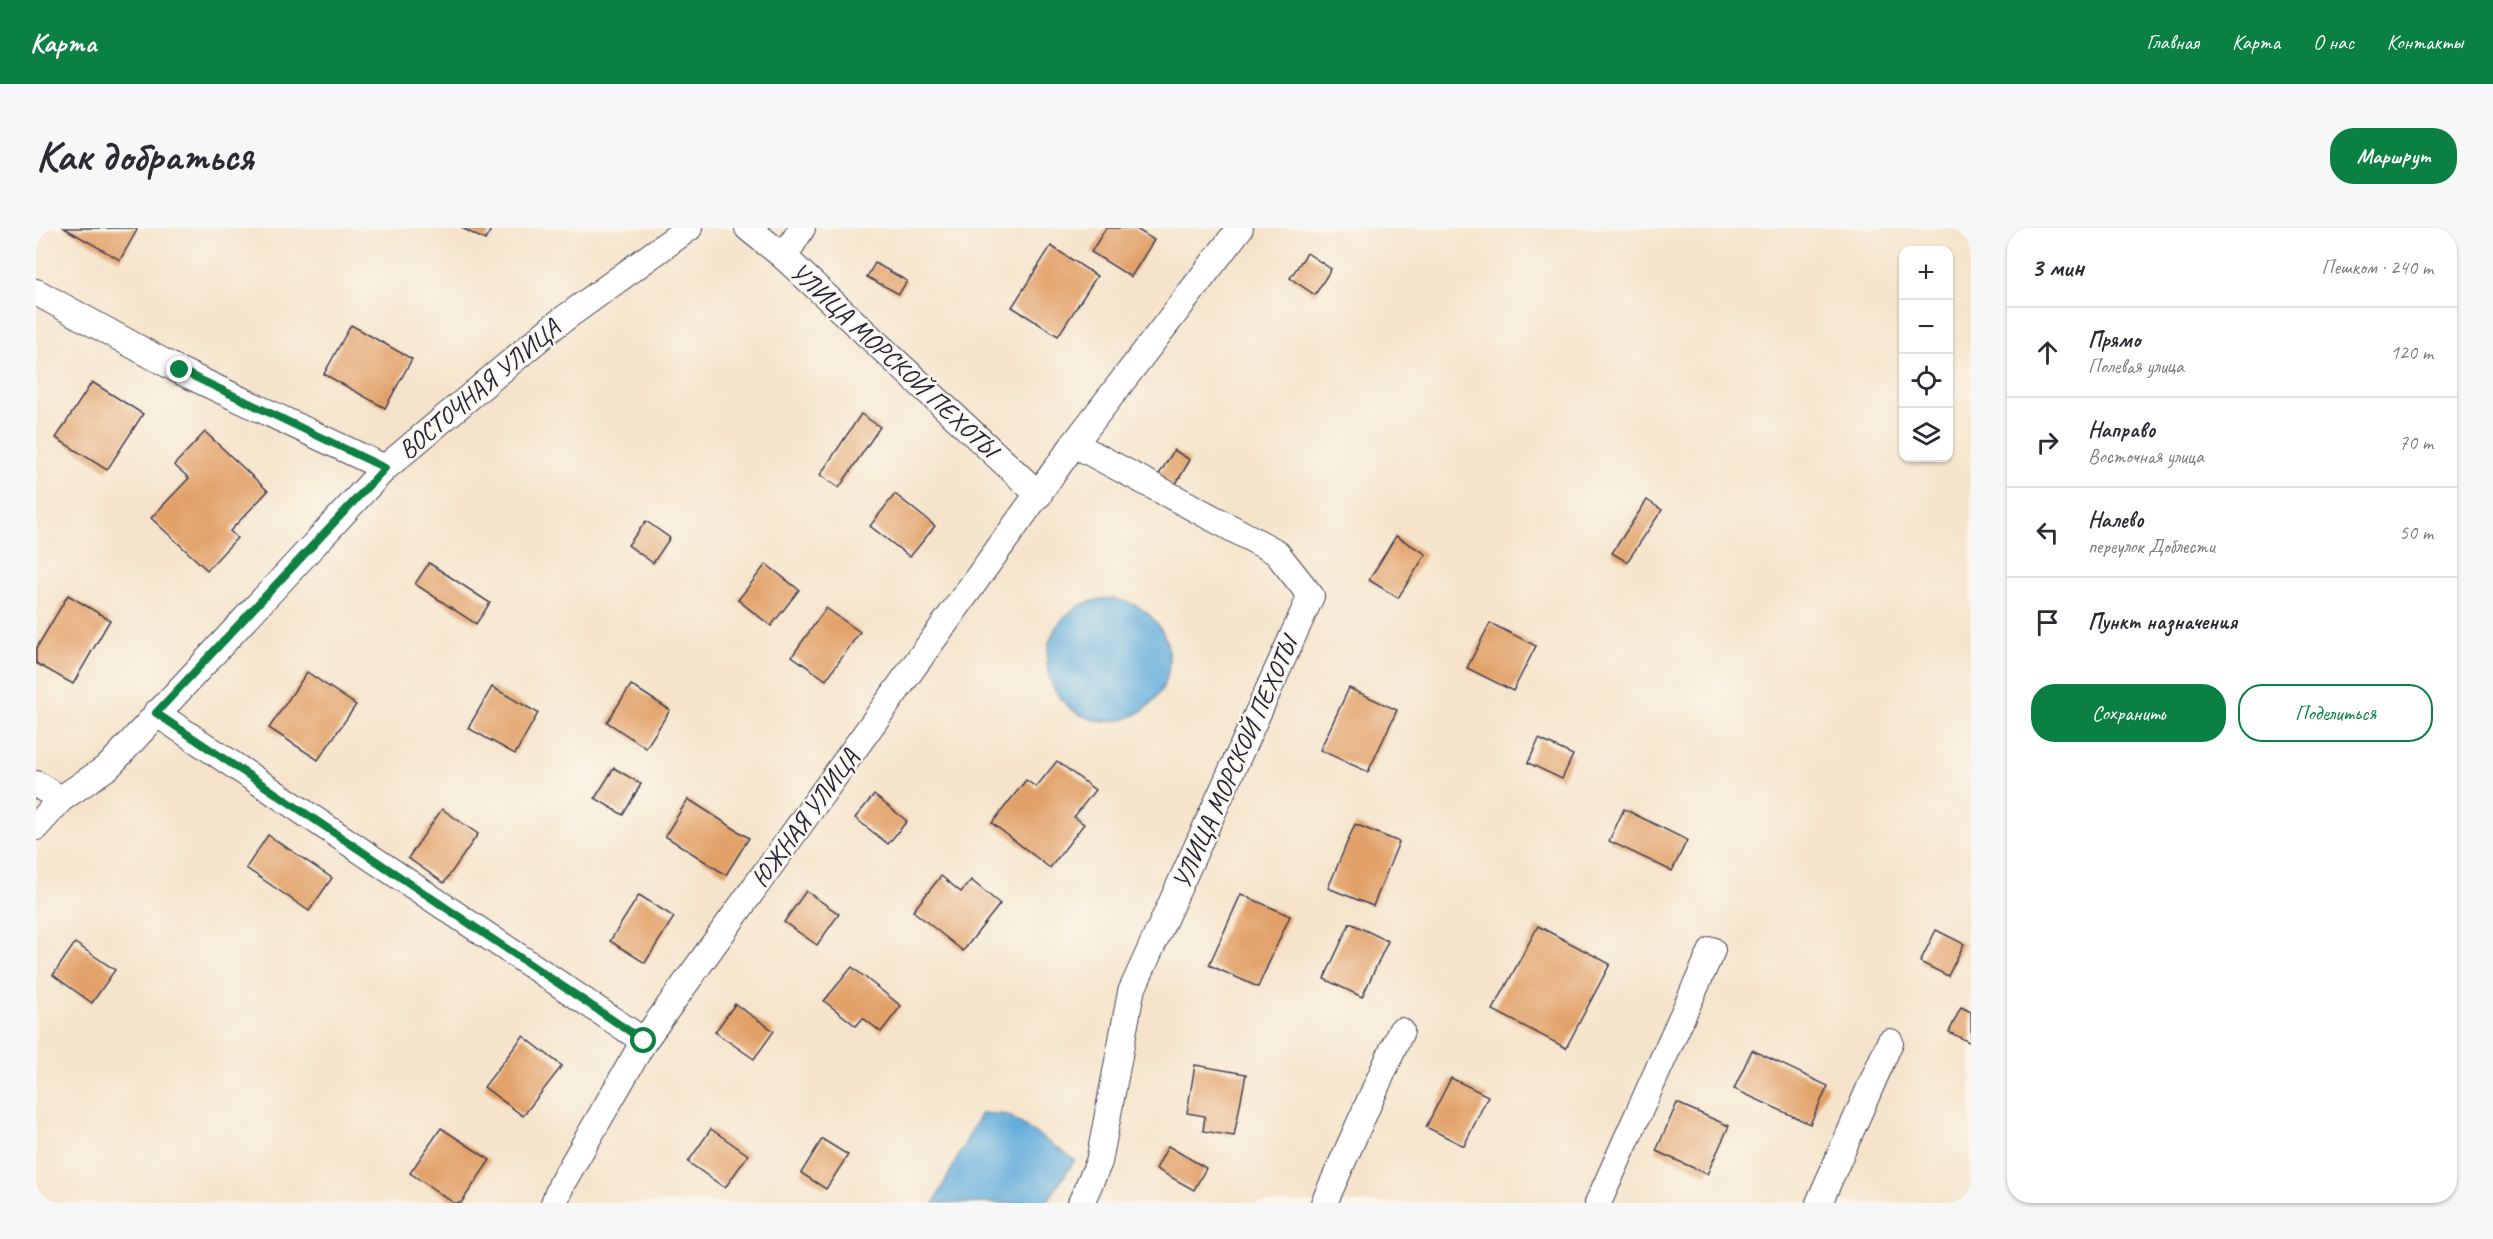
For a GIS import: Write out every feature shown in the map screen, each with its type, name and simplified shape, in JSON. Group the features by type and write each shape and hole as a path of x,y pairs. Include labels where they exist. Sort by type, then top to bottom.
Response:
{"street":[{"name":"ВОСТОЧНАЯ УЛИЦА","path":"36,827 61,799 109,766 385,468 554,326 689,228"},
{"name":"УЛИЦА МОРСКОЙ ПЕХОТЫ","path":"748,228 784,258 1039,495"},
{"path":"784,258 802,228"},
{"name":"ЮЖНАЯ УЛИЦА","path":"554,1203 562,1183 644,1041 1074,444 1240,228"},
{"path":"36,292 180,370 385,468"},
{"name":"УЛИЦА МОРСКОЙ ПЕХОТЫ","path":"1074,444 1276,552 1311,596 1131,992 1099,1162 1081,1203"},
{"path":"156,713 644,1041"},
{"path":"36,784 61,799"},
{"path":"1598,1203 1712,951"},
{"path":"1324,1203 1401,1031"},
{"path":"1819,1203 1890,1042"}],"water":[{"path":"1108,599 1131,604 1151,617 1164,637 1169,660 1164,683 1151,703 1131,716 1108,721 1085,716 1065,703 1052,683 1047,660 1052,637 1065,617 1085,604"},
{"path":"981,1113 1008,1115 1075,1160 1046,1203 934,1203"}],"building":[{"path":"64,228 134,228 137,230 120,260"},
{"path":"462,228 492,228 485,240"},
{"path":"1106,228 1135,228 1154,240 1131,277 1091,252"},
{"path":"1051,246 1097,276 1058,336 1012,307"},
{"path":"1307,253 1331,269 1315,295 1290,278"},
{"path":"875,263 907,281 899,294 867,277"},
{"path":"351,325 412,359 385,408 324,374"},
{"path":"92,382 143,414 107,470 56,438"},
{"path":"861,414 880,427 839,488 820,475"},
{"path":"205,432 268,491 230,531 237,538 207,570 151,518 189,478 174,465"},
{"path":"1174,450 1190,460 1174,487 1158,476"},
{"path":"895,494 935,526 910,557 870,526"},
{"path":"1647,500 1662,510 1627,562 1612,553"},
{"path":"646,521 670,538 653,563 628,545"},
{"path":"1396,536 1426,554 1398,598 1369,580"},
{"path":"429,563 490,603 476,624 415,584"},
{"path":"766,564 799,590 771,626 738,600"},
{"path":"68,595 110,620 73,684 36,663 36,649"},
{"path":"826,608 860,632 826,680 792,656"},
{"path":"1490,623 1536,646 1513,691 1467,668"},
{"path":"307,672 356,705 318,760 269,728"},
{"path":"631,685 670,710 646,748 607,722"},
{"path":"492,687 538,713 515,754 468,728"},
{"path":"1349,688 1397,710 1368,772 1320,750"},
{"path":"1539,739 1573,755 1562,779 1528,763"},
{"path":"1057,761 1095,790 1074,817 1084,824 1050,868 992,823 1026,780 1036,787"},
{"path":"614,768 641,784 623,815 595,798"},
{"path":"874,795 907,821 888,844 855,818"},
{"path":"688,799 749,838 726,875 665,836"},
{"path":"442,809 478,834 444,883 408,858"},
{"path":"1624,809 1687,840 1672,871 1609,841"},
{"path":"1355,824 1399,842 1373,906 1328,888"},
{"path":"268,835 332,878 309,911 246,868"},
{"path":"941,876 961,892 971,880 1000,904 963,951 913,911"},
{"path":"806,891 839,914 817,945 784,922"},
{"path":"1241,894 1290,916 1258,987 1209,965"},
{"path":"639,895 674,917 645,963 610,941"},
{"path":"1350,923 1388,941 1362,997 1324,979"},
{"path":"1538,926 1610,964 1566,1048 1493,1010"},
{"path":"1936,930 1964,944 1948,976 1920,962"},
{"path":"75,943 115,970 92,1003 53,975"},
{"path":"852,967 901,1006 881,1032 863,1018 856,1026 824,1001"},
{"path":"735,1004 774,1031 754,1059 715,1032"},
{"path":"1961,1007 1971,1012 1971,1043 1949,1032"},
{"path":"523,1036 562,1066 523,1116 484,1087"},
{"path":"1752,1050 1828,1086 1810,1124 1734,1089"},
{"path":"1195,1065 1246,1074 1234,1136 1203,1131 1205,1116 1187,1113"},
{"path":"1451,1078 1488,1096 1464,1146 1426,1127"},
{"path":"1677,1103 1729,1126 1707,1174 1656,1151"},
{"path":"441,1128 490,1160 461,1203 454,1203 410,1173"},
{"path":"711,1129 748,1155 725,1188 688,1162"},
{"path":"822,1139 848,1155 826,1189 801,1173"},
{"path":"1168,1146 1206,1168 1194,1190 1156,1169"}],"route":[{"path":"180,370 385,468 156,713 644,1041"}]}
